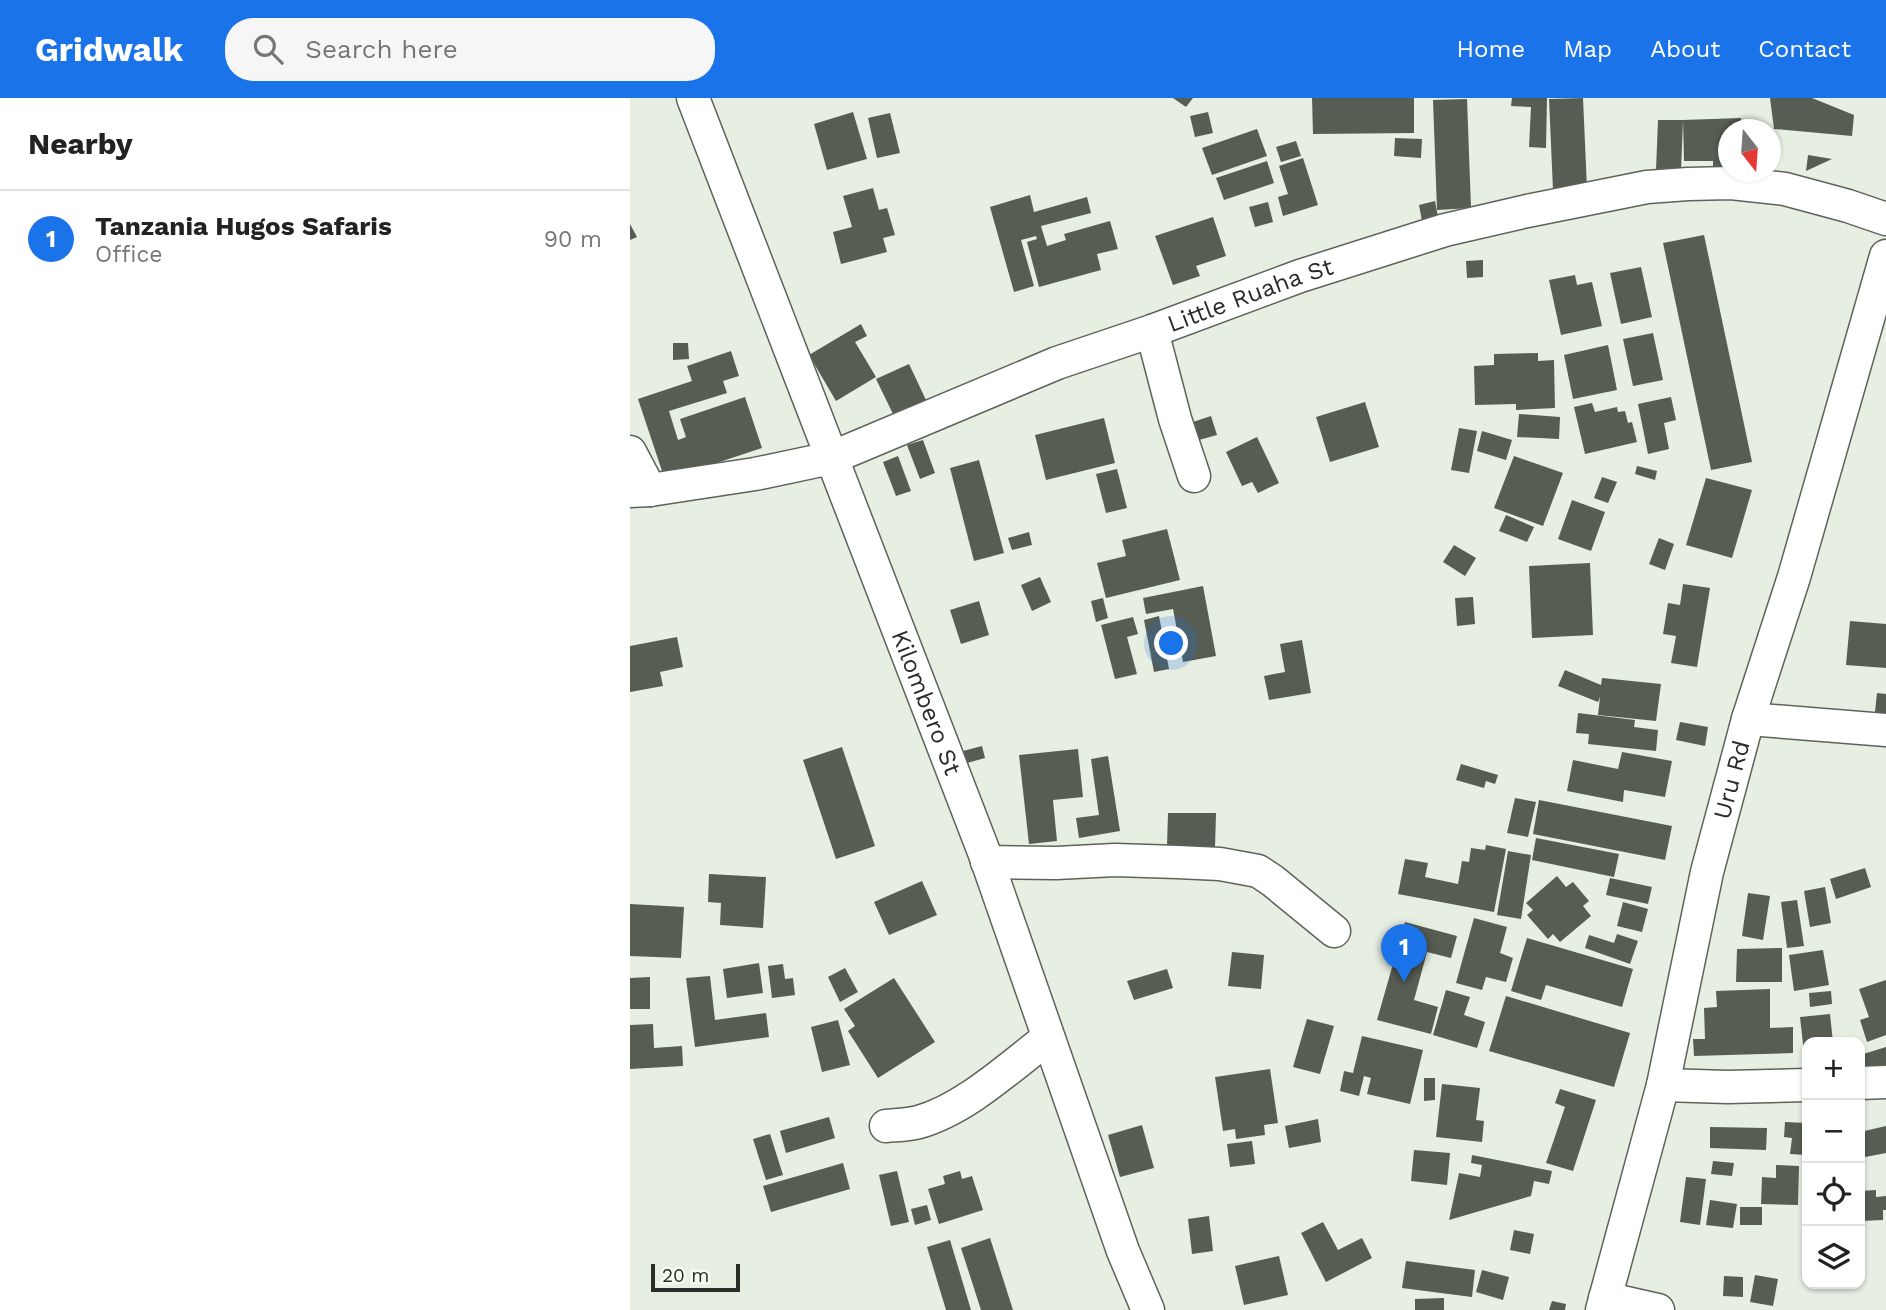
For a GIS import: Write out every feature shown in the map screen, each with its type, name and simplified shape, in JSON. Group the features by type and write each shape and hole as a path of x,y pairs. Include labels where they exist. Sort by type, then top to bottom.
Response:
{"street":[{"name":"Kilombero St","path":"693,98 915,670 987,862 1122,1251 1148,1310"},
{"name":"Little Ruaha St","path":"640,490 755,474 831,458 1057,363 1300,276 1446,230 1527,211 1647,187 1731,183 1784,189 1886,219"},
{"name":"Uru Rd","path":"1604,1304 1663,1085 1707,872 1748,719 1794,577 1886,257"},
{"path":"1152,331 1175,419 1194,476"},
{"path":"630,452 640,490"},
{"path":"1748,719 1886,730"},
{"path":"987,862 1188,862 1258,871 1334,931"},
{"path":"886,1126 917,1123 943,1113 989,1083 1048,1038"},
{"path":"1865,1083 1886,1082"},
{"path":"1663,1085 1802,1085"},
{"path":"1604,1304 1658,1310"}],"building":[{"path":"1173,98 1193,98 1186,107"},
{"path":"1312,98 1414,98 1414,133 1313,134"},
{"path":"1512,98 1547,98 1546,148 1529,147 1531,107 1511,106"},
{"path":"1583,98 1587,189 1553,190 1549,99"},
{"path":"1770,98 1812,98 1854,115 1852,136 1781,130 1781,119 1773,119"},
{"path":"1467,99 1471,208 1437,210 1433,100"},
{"path":"853,112 867,159 827,170 814,124"},
{"path":"1208,112 1213,133 1195,137 1190,116"},
{"path":"890,113 900,153 877,158 868,118"},
{"path":"1741,118 1718,119 1718,166 1713,166 1713,161 1684,161 1683,120"},
{"path":"1658,120 1683,120 1681,171 1656,170"},
{"path":"1257,129 1267,156 1212,175 1202,148"},
{"path":"1395,138 1422,139 1421,158 1394,156"},
{"path":"1296,141 1301,156 1281,162 1276,147"},
{"path":"1808,155 1832,159 1806,171"},
{"path":"1303,158 1318,205 1283,216 1278,197 1288,194 1279,166"},
{"path":"1267,161 1274,183 1224,200 1216,178"},
{"path":"873,188 879,210 887,208 895,235 883,238 887,252 841,264 833,232 852,227 843,196"},
{"path":"1030,195 1034,212 1087,197 1091,213 1041,226 1047,246 1066,240 1064,234 1110,221 1118,249 1097,254 1101,270 1039,287 1027,242 1037,239 1036,236 1021,240 1034,286 1014,292 990,207"},
{"path":"1435,201 1438,217 1422,221 1419,205"},
{"path":"1268,202 1273,222 1255,227 1249,207"},
{"path":"1213,217 1226,256 1196,266 1200,276 1173,285 1155,236"},
{"path":"630,224 637,237 630,240"},
{"path":"1704,235 1752,462 1711,470 1663,243"},
{"path":"1483,260 1483,277 1467,278 1466,261"},
{"path":"1641,267 1652,317 1621,324 1610,273"},
{"path":"1575,275 1577,285 1592,282 1602,326 1561,335 1549,280"},
{"path":"861,324 867,336 855,342 876,377 836,401 809,355"},
{"path":"1653,333 1663,380 1633,386 1623,339"},
{"path":"673,343 688,343 689,359 673,360"},
{"path":"1608,345 1617,390 1573,399 1564,355"},
{"path":"731,351 739,376 723,381 727,393 669,411 678,440 686,437 680,419 745,397 762,448 665,480 638,399 692,381 687,366"},
{"path":"1538,353 1538,361 1554,360 1555,408 1516,410 1516,404 1475,405 1474,366 1494,365 1494,354"},
{"path":"909,364 926,400 894,416 876,379"},
{"path":"1671,397 1676,420 1664,423 1669,449 1648,454 1638,404"},
{"path":"1365,402 1379,447 1330,462 1316,417"},
{"path":"1592,403 1595,412 1617,407 1618,412 1625,411 1628,423 1632,422 1637,442 1585,454 1574,407"},
{"path":"1519,414 1560,417 1559,439 1517,437"},
{"path":"1211,416 1217,435 1199,440 1193,422"},
{"path":"1104,418 1115,463 1046,480 1035,435"},
{"path":"1459,428 1477,431 1469,473 1451,470"},
{"path":"1482,431 1512,440 1506,460 1477,451"},
{"path":"1257,437 1279,483 1258,493 1252,482 1242,486 1226,452"},
{"path":"923,440 935,473 920,479 907,445"},
{"path":"898,456 911,491 896,496 883,462"},
{"path":"1514,456 1563,473 1543,526 1494,508"},
{"path":"979,460 1004,553 974,561 950,468"},
{"path":"1637,466 1657,471 1655,480 1635,474"},
{"path":"1117,469 1127,508 1106,513 1096,474"},
{"path":"1602,477 1617,482 1608,503 1594,498"},
{"path":"1706,478 1752,490 1732,558 1686,545"},
{"path":"1572,500 1605,512 1591,551 1558,539"},
{"path":"1506,515 1534,527 1527,542 1499,531"},
{"path":"1167,529 1180,580 1106,598 1097,563 1126,556 1122,540"},
{"path":"1029,532 1032,545 1012,550 1008,538"},
{"path":"1659,538 1674,544 1665,570 1649,564"},
{"path":"1454,545 1476,558 1465,576 1443,562"},
{"path":"1590,563 1593,635 1532,638 1529,566"},
{"path":"1040,577 1051,602 1032,611 1021,585"},
{"path":"1683,584 1710,588 1697,667 1671,663 1676,636 1663,634 1668,603 1680,605"},
{"path":"1203,586 1216,656 1183,662 1173,609 1146,614 1143,598"},
{"path":"1473,597 1475,624 1457,626 1455,598"},
{"path":"1103,598 1108,618 1096,622 1091,601"},
{"path":"979,601 989,635 961,644 950,610"},
{"path":"1159,616 1169,669 1154,672 1144,620"},
{"path":"1133,617 1138,634 1127,637 1137,674 1115,679 1101,625"},
{"path":"1850,621 1886,624 1886,668 1846,665"},
{"path":"677,637 683,667 660,672 663,686 630,692 630,646"},
{"path":"1302,640 1311,693 1269,700 1264,676 1285,672 1280,644"},
{"path":"1565,670 1601,685 1602,678 1661,684 1656,721 1598,715 1600,697 1598,702 1558,686"},
{"path":"1877,693 1886,694 1886,722 1874,721"},
{"path":"1578,713 1635,720 1634,727 1658,730 1656,751 1588,744 1589,734 1576,733"},
{"path":"1680,722 1708,727 1705,746 1676,740"},
{"path":"982,746 985,758 967,763 963,751"},
{"path":"842,747 875,846 836,859 803,760"},
{"path":"1078,749 1083,797 1053,800 1057,841 1029,844 1019,755"},
{"path":"1622,752 1672,761 1665,797 1624,790 1623,802 1567,791 1573,760 1618,769"},
{"path":"1108,756 1120,831 1079,838 1076,818 1099,815 1091,759"},
{"path":"1461,764 1498,775 1495,784 1486,781 1484,788 1456,780"},
{"path":"1515,798 1536,802 1528,837 1507,833"},
{"path":"1539,800 1672,826 1665,860 1533,834"},
{"path":"1168,813 1216,813 1215,848 1167,847"},
{"path":"1536,838 1619,854 1614,877 1532,860"},
{"path":"1486,845 1506,849 1494,912 1398,894 1405,859 1428,863 1425,877 1458,884 1462,861 1469,862 1471,848 1485,850"},
{"path":"1508,851 1531,855 1521,919 1497,915"},
{"path":"1865,868 1871,887 1836,899 1830,879"},
{"path":"709,874 766,877 763,928 720,925 721,903 708,902"},
{"path":"1557,876 1566,887 1573,882 1589,901 1583,906 1591,916 1560,942 1553,934 1548,939 1527,915 1533,910 1526,903"},
{"path":"1610,878 1652,887 1648,904 1606,895"},
{"path":"922,881 937,915 889,935 874,902"},
{"path":"1825,887 1831,923 1810,927 1804,891"},
{"path":"1748,893 1770,896 1763,940 1742,936"},
{"path":"1797,900 1804,946 1787,948 1781,902"},
{"path":"1623,902 1648,909 1642,932 1617,926"},
{"path":"630,904 684,907 681,958 630,956"},
{"path":"1474,918 1507,927 1500,953 1513,958 1506,982 1486,977 1482,990 1456,983"},
{"path":"1405,922 1457,936 1451,958 1427,952 1414,1000 1438,1007 1431,1034 1377,1020"},
{"path":"1617,934 1638,941 1630,964 1585,948 1589,935 1614,943"},
{"path":"1527,938 1633,969 1622,1007 1546,985 1541,1000 1511,991"},
{"path":"1782,948 1782,982 1736,982 1737,949"},
{"path":"1823,950 1829,985 1794,991 1789,955"},
{"path":"1232,952 1264,955 1261,989 1228,986"},
{"path":"759,963 763,993 727,998 723,969"},
{"path":"783,964 785,979 793,978 795,995 772,998 768,966"},
{"path":"845,968 858,992 840,1002 828,977"},
{"path":"1167,969 1173,988 1134,1000 1127,981"},
{"path":"710,976 715,1020 766,1013 769,1037 695,1047 686,978"},
{"path":"650,977 650,1009 630,1009 630,978"},
{"path":"894,978 935,1042 878,1078 848,1031 855,1026 844,1009"},
{"path":"1886,980 1886,1035 1867,1042 1860,1020 1869,1017 1859,989"},
{"path":"1770,989 1770,1028 1793,1027 1793,1053 1694,1056 1693,1039 1705,1039 1704,1008 1717,1007 1716,991"},
{"path":"1446,990 1470,997 1464,1015 1485,1022 1477,1048 1433,1035"},
{"path":"1831,991 1832,1004 1810,1007 1809,993"},
{"path":"1506,996 1630,1033 1614,1087 1489,1051"},
{"path":"1830,1014 1832,1037 1802,1037 1800,1017"},
{"path":"1307,1019 1334,1026 1320,1074 1293,1067"},
{"path":"838,1020 850,1065 822,1072 811,1027"},
{"path":"653,1024 654,1048 682,1046 683,1066 630,1069 630,1025"},
{"path":"1362,1036 1423,1050 1410,1104 1367,1094 1371,1078 1364,1076 1359,1096 1340,1091 1344,1071 1353,1073"},
{"path":"1886,1047 1886,1066 1866,1073 1865,1053"},
{"path":"1270,1069 1278,1123 1264,1125 1265,1135 1236,1139 1235,1129 1223,1131 1215,1077"},
{"path":"1424,1078 1435,1078 1435,1100 1424,1101"},
{"path":"1442,1084 1480,1088 1476,1120 1484,1121 1482,1142 1436,1137"},
{"path":"1560,1089 1596,1100 1573,1171 1546,1163 1565,1107 1555,1103"},
{"path":"829,1117 835,1138 786,1153 780,1131"},
{"path":"1318,1119 1321,1142 1289,1148 1285,1126"},
{"path":"1785,1122 1802,1123 1802,1155 1790,1154 1792,1138 1784,1137"},
{"path":"1142,1125 1154,1168 1120,1177 1108,1135"},
{"path":"1886,1126 1886,1153 1865,1157 1865,1131"},
{"path":"1710,1127 1767,1128 1766,1150 1710,1148"},
{"path":"770,1134 783,1175 766,1180 753,1139"},
{"path":"1252,1141 1255,1164 1230,1167 1227,1144"},
{"path":"1414,1150 1450,1153 1447,1185 1411,1181"},
{"path":"1472,1155 1552,1171 1549,1184 1534,1181 1531,1196 1449,1220 1459,1173 1480,1177 1482,1165 1471,1163"},
{"path":"1713,1161 1734,1163 1732,1176 1711,1174"},
{"path":"843,1163 850,1189 771,1212 763,1186"},
{"path":"1776,1165 1799,1166 1798,1205 1761,1204 1762,1177 1776,1178"},
{"path":"897,1171 909,1222 891,1226 879,1175"},
{"path":"960,1171 962,1179 972,1176 983,1210 939,1224 928,1189 945,1184 943,1176"},
{"path":"1686,1177 1706,1179 1700,1225 1680,1222"},
{"path":"1876,1190 1876,1197 1886,1196 1883,1220 1865,1221 1865,1191"},
{"path":"1710,1200 1737,1204 1733,1228 1706,1225"},
{"path":"927,1205 931,1220 915,1225 911,1209"},
{"path":"1740,1207 1762,1207 1762,1225 1740,1225"},
{"path":"1209,1216 1213,1251 1192,1254 1188,1219"},
{"path":"1323,1222 1338,1250 1362,1238 1372,1258 1326,1282 1301,1233"},
{"path":"1514,1230 1534,1234 1530,1254 1510,1250"},
{"path":"990,1238 1013,1310 981,1310 961,1248"},
{"path":"950,1240 971,1310 946,1310 927,1247"},
{"path":"1279,1256 1288,1295 1244,1305 1235,1266"},
{"path":"1406,1261 1475,1270 1472,1297 1402,1288"},
{"path":"1482,1270 1509,1277 1503,1300 1476,1292"},
{"path":"1755,1275 1778,1279 1773,1306 1750,1302"},
{"path":"1724,1276 1743,1277 1743,1297 1723,1296"},
{"path":"1444,1298 1444,1310 1415,1310 1415,1299"},
{"path":"1552,1301 1566,1304 1565,1310 1549,1310"}],"place":[{"name":"Tanzania Hugos Safaris","path":"1404,982"}]}
